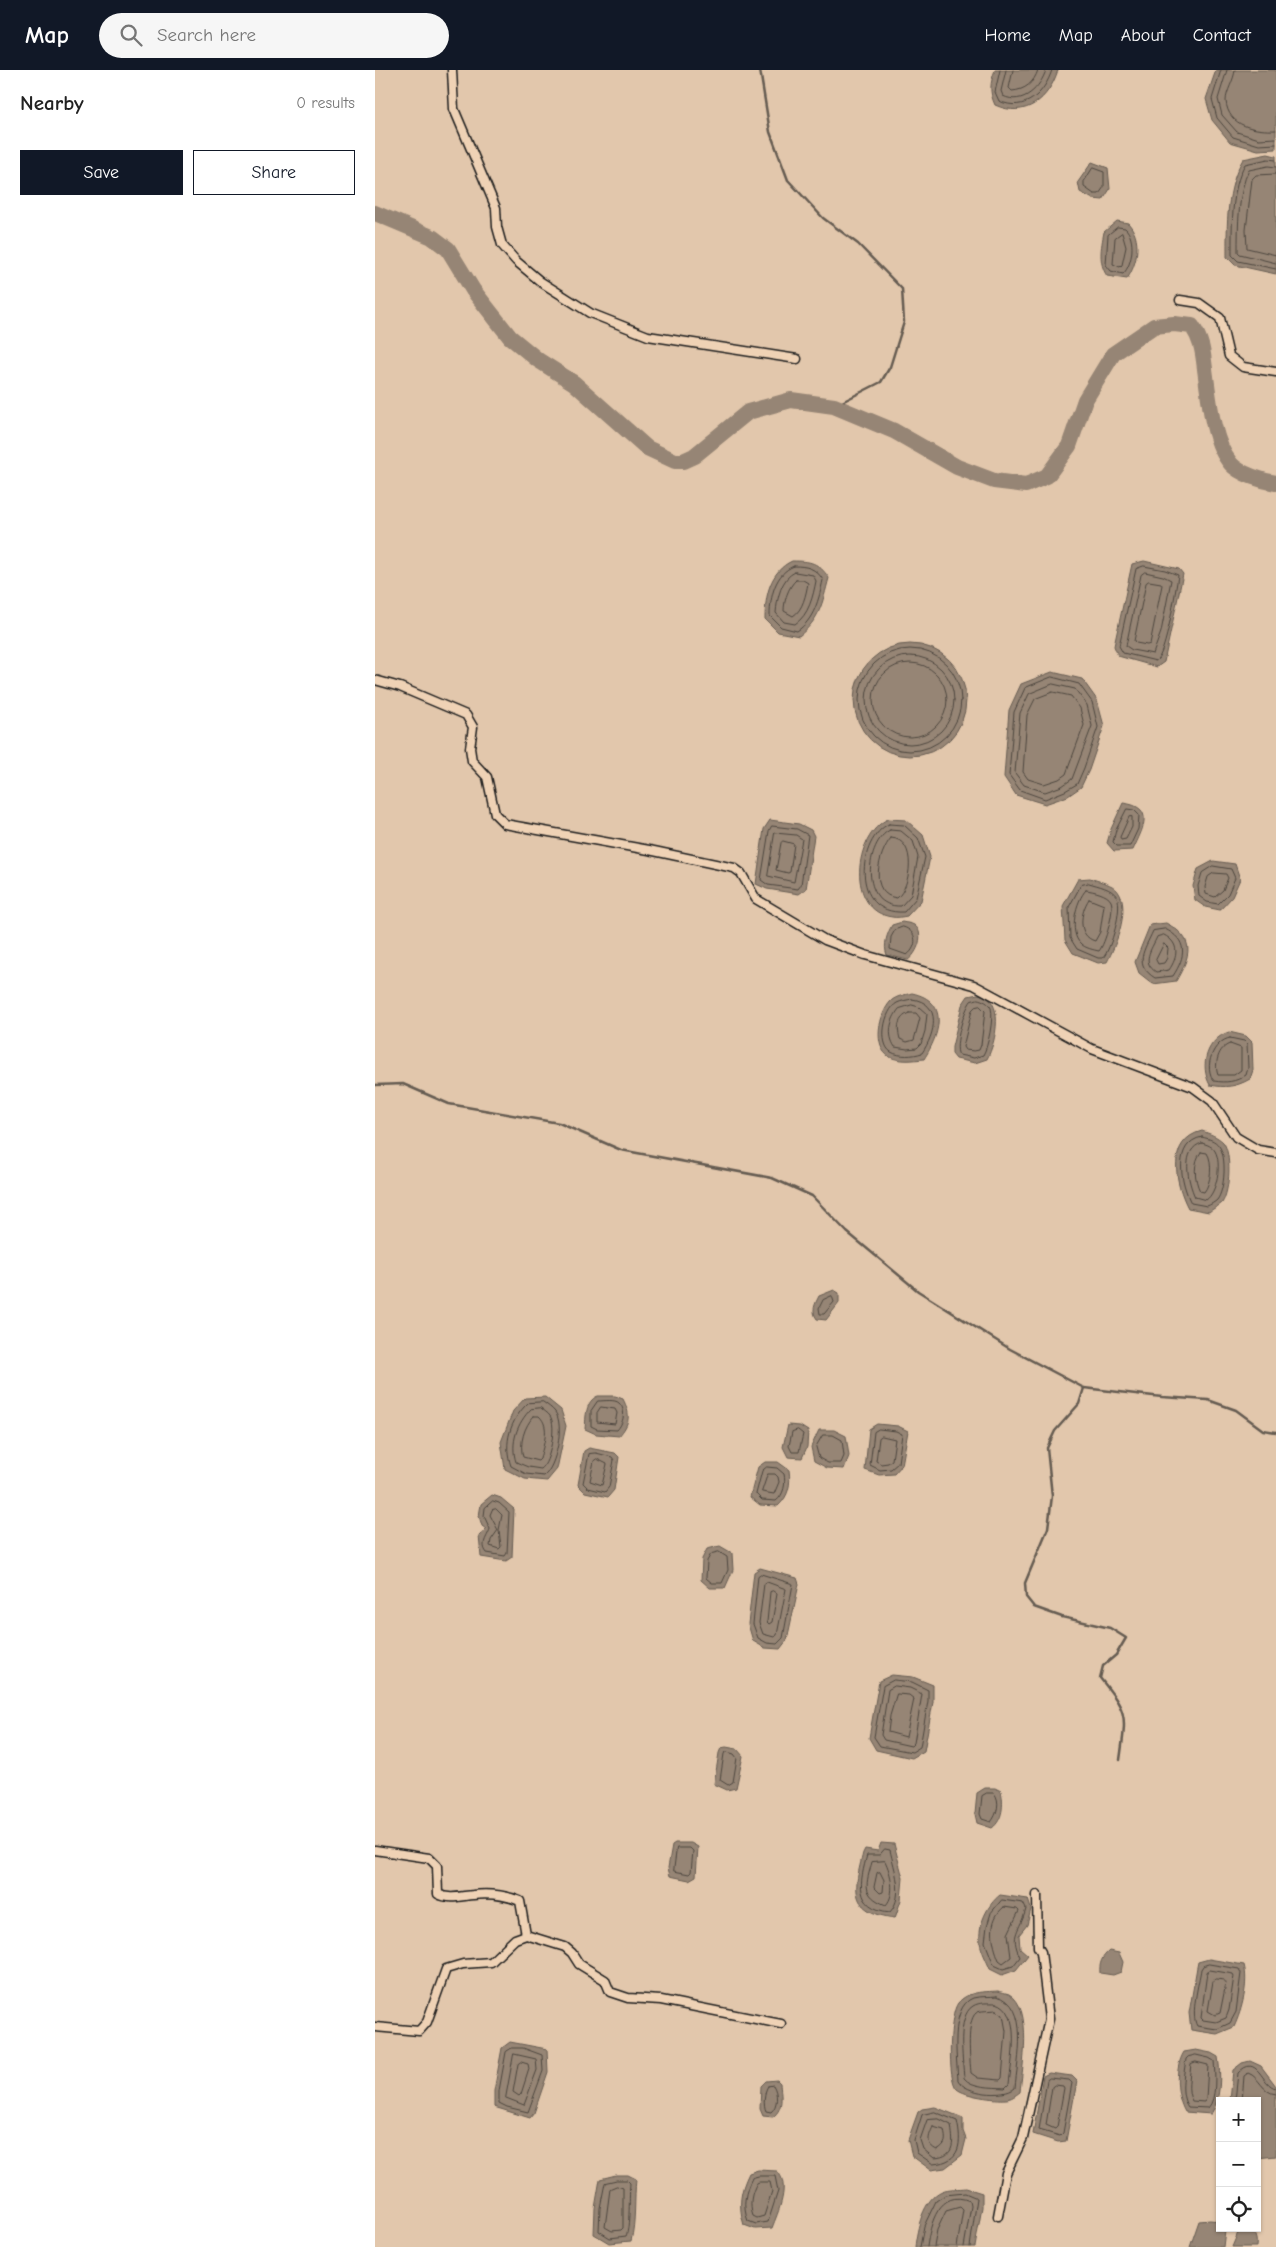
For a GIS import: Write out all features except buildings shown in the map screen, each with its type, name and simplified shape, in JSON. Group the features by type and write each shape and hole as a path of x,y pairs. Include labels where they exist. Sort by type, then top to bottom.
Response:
{"street":[{"path":"452,70 454,109 496,208 497,227 502,245 516,261 541,282 590,313 648,336 797,359"},
{"path":"1180,300 1199,303 1220,318 1229,356 1243,367 1276,372"},
{"path":"375,680 400,687 466,715 473,727 470,748 472,761 487,777 495,814 505,824 649,850 734,868 741,874 756,899 825,940 865,955 975,985 1092,1049 1193,1087 1212,1101 1236,1137 1258,1150 1276,1153"},
{"path":"375,1850 429,1858 437,1866 438,1894 442,1896 452,1898 492,1894 520,1901 526,1935"},
{"path":"998,2216 1007,2173 1023,2138 1049,2019 1039,1947 1037,1895"},
{"path":"375,2027 419,2031 427,2022 446,1969 463,1964 491,1962 515,1939 526,1935 565,1947 579,1964 605,1980 611,1992 619,1995 629,1998 661,2000 781,2024"}],"water":[{"path":"995,70 1058,70 1049,90 1042,98 1035,104 1017,110 995,105 991,88"},
{"path":"1216,70 1276,70 1276,149 1258,150 1230,142 1212,120 1206,99"},
{"path":"1268,154 1276,156 1276,274 1235,265 1227,257 1230,194 1237,170 1243,159"},
{"path":"1092,162 1108,168 1110,189 1103,200 1093,199 1080,192 1078,182"},
{"path":"1117,221 1128,223 1137,243 1134,266 1127,279 1107,276 1101,260 1104,232"},
{"path":"792,561 804,561 813,564 821,569 829,578 816,617 799,636 778,632 765,619 770,585 779,571"},
{"path":"1144,561 1179,569 1183,574 1164,662 1157,667 1118,656 1114,646 1132,564"},
{"path":"910,644 931,649 949,661 961,679 966,700 961,721 949,739 931,751 910,756 889,751 871,739 859,721 854,700 859,679 871,661 889,649"},
{"path":"1052,672 1082,679 1097,700 1104,726 1081,787 1068,796 1045,804 1016,795 1004,777 1009,710 1021,684"},
{"path":"1123,803 1140,809 1144,820 1143,827 1133,850 1114,851 1107,843"},
{"path":"888,819 906,820 923,835 930,857 921,901 907,916 901,917 892,917 877,912 867,901 861,888 862,855 867,840 876,828"},
{"path":"770,820 799,824 811,830 814,836 806,889 799,894 767,889 756,884 764,829"},
{"path":"1213,861 1235,864 1240,879 1232,897 1220,910 1205,907 1195,900 1193,886 1198,869"},
{"path":"1090,878 1115,888 1123,904 1121,925 1115,946 1107,962 1098,963 1073,953 1065,940 1063,906 1078,879"},
{"path":"902,922 914,925 918,929 920,938 917,948 908,960 887,955 885,947 892,925"},
{"path":"1166,923 1182,935 1188,948 1187,955 1176,981 1153,984 1139,973 1135,962 1150,925"},
{"path":"912,993 924,997 932,1003 937,1011 937,1029 930,1049 924,1059 898,1060 884,1053 879,1038 879,1030 883,1014 891,1001"},
{"path":"978,994 987,997 992,1003 996,1012 996,1022 993,1042 987,1059 975,1063 956,1059 952,1054 952,1047 962,1005 968,996"},
{"path":"1229,1032 1246,1036 1252,1042 1253,1070 1250,1079 1230,1086 1210,1085 1205,1069 1207,1054 1215,1040"},
{"path":"1202,1131 1223,1142 1228,1154 1229,1163 1225,1197 1222,1203 1209,1212 1188,1208 1183,1198 1177,1175 1178,1153 1183,1143 1191,1136"},
{"path":"834,1290 839,1293 839,1303 826,1320 817,1319 814,1310 819,1296"},
{"path":"598,1396 615,1396 623,1399 628,1419 619,1436 596,1434 585,1429 588,1405"},
{"path":"545,1397 561,1410 566,1426 557,1469 547,1481 525,1479 505,1469 501,1442 513,1411 525,1398"},
{"path":"877,1424 898,1426 908,1431 902,1465 894,1474 879,1475 865,1470 869,1429"},
{"path":"788,1425 800,1426 808,1431 807,1447 802,1458 788,1457 783,1447"},
{"path":"819,1430 834,1430 846,1436 849,1456 844,1469 827,1468 814,1461 811,1447"},
{"path":"589,1448 615,1453 619,1457 614,1490 608,1497 585,1492 578,1485 584,1451"},
{"path":"765,1462 778,1462 789,1470 788,1490 785,1498 778,1506 760,1505 750,1497 758,1467"},
{"path":"492,1495 501,1498 514,1509 512,1557 506,1561 481,1557 479,1536 486,1529 482,1526 479,1516 481,1504"},
{"path":"720,1546 732,1553 733,1570 725,1588 710,1588 701,1580 702,1559 707,1549"},
{"path":"760,1568 797,1578 799,1584 787,1640 780,1649 765,1648 753,1641 748,1624 754,1572"},
{"path":"892,1675 913,1677 933,1685 933,1702 924,1751 912,1758 876,1750 869,1738 879,1681"},
{"path":"721,1748 737,1749 743,1756 736,1788 727,1790 714,1784 719,1753"},
{"path":"985,1788 995,1788 1001,1791 1002,1796 1000,1816 996,1825 992,1828 977,1823 975,1814 977,1793"},
{"path":"675,1843 691,1843 698,1847 696,1876 689,1880 670,1876 668,1868 672,1845"},
{"path":"881,1843 894,1844 903,1878 901,1900 895,1918 880,1915 869,1910 858,1897 858,1878 863,1853 865,1849 878,1851"},
{"path":"1000,1895 1028,1899 1031,1909 1027,1925 1019,1935 1020,1948 1028,1955 1016,1970 1002,1975 990,1969 980,1942 980,1929 984,1916 991,1904"},
{"path":"1109,1951 1119,1953 1123,1962 1121,1972 1113,1975 1100,1973 1101,1960"},
{"path":"1209,1959 1244,1965 1246,1980 1240,2013 1234,2027 1217,2034 1191,2030 1189,2013 1198,1962"},
{"path":"998,1991 1009,1994 1017,2001 1022,2012 1024,2025 1025,2040 1020,2092 1012,2098 1006,2099 973,2096 957,2089 954,2083 951,2061 951,2033 955,2009 958,2003 971,1994"},
{"path":"510,2042 547,2049 548,2072 534,2113 530,2118 494,2107 494,2091 502,2048"},
{"path":"1196,2050 1211,2053 1218,2057 1220,2071 1219,2087 1216,2103 1211,2114 1185,2112 1177,2082 1179,2066 1184,2052"},
{"path":"1250,2061 1261,2066 1276,2086 1276,2156 1261,2158 1261,2097 1230,2097 1233,2070 1242,2063"},
{"path":"1049,2073 1072,2076 1077,2081 1066,2141 1058,2142 1033,2134 1043,2076"},
{"path":"777,2080 780,2083 781,2093 779,2110 773,2117 763,2116 760,2109 761,2086 766,2081"},
{"path":"935,2107 963,2118 963,2131 966,2139 962,2155 945,2168 931,2170 912,2156 908,2140 918,2112 922,2109"},
{"path":"758,2170 777,2171 783,2184 780,2207 772,2228 755,2229 744,2225 742,2218 741,2199 744,2186 749,2173"},
{"path":"616,2175 628,2175 636,2179 634,2226 631,2241 609,2243 594,2234 595,2208 600,2179"},
{"path":"966,2188 982,2193 982,2207 975,2247 915,2247 922,2215 935,2195 942,2191"},
{"path":"1199,2221 1216,2221 1216,2232 1225,2232 1223,2247 1190,2247"},
{"path":"1238,2232 1252,2232 1255,2236 1256,2247 1232,2247"}],"waterway":[{"path":"760,70 770,132 788,180 823,218 858,244 902,289 904,322 890,367 881,382 834,406"},
{"path":"375,213 432,237 448,249 473,290 510,337 538,360 574,383 647,448 675,461 683,461 694,456 748,412 791,400 834,406 894,431 957,467 994,481 1026,485 1047,476 1069,446 1085,400 1113,354 1154,326 1174,324 1192,326 1200,342 1204,357 1212,419 1219,444 1225,455 1231,464 1240,471 1258,479 1276,483"},
{"path":"375,1085 403,1084 449,1104 559,1123 621,1150 772,1178 812,1196 847,1232 918,1291 1010,1349 1084,1388 1208,1400 1236,1410 1263,1430 1276,1432"},
{"path":"1084,1388 1079,1404 1055,1431 1047,1448 1052,1496 1048,1528 1025,1583 1026,1597 1034,1607 1062,1617 1110,1628 1126,1638 1116,1655 1103,1666 1100,1678 1121,1708 1123,1716 1124,1724 1120,1760"}]}
